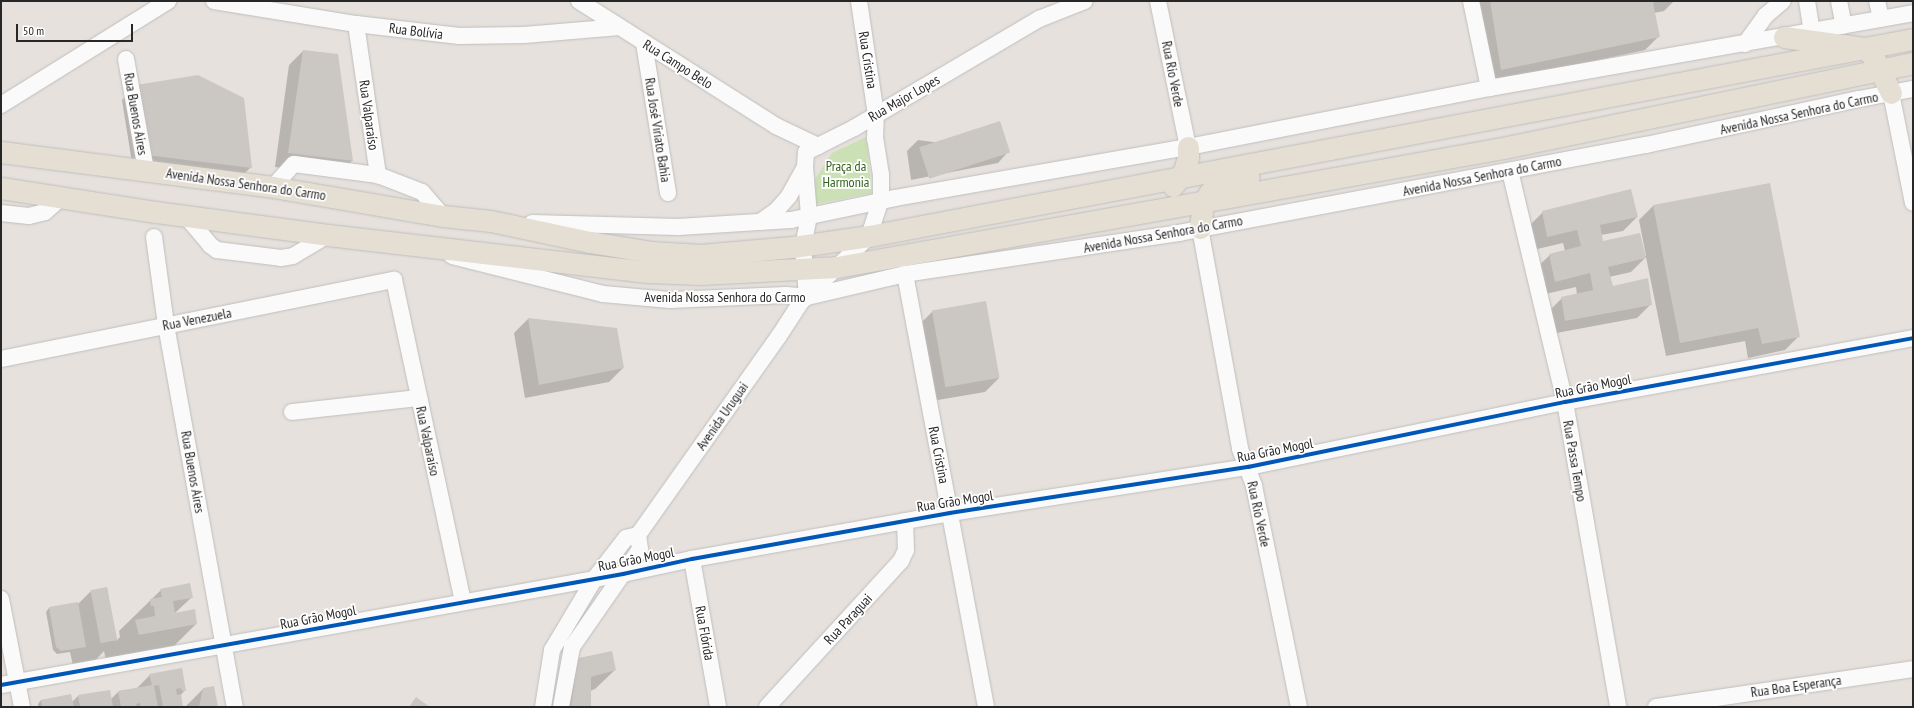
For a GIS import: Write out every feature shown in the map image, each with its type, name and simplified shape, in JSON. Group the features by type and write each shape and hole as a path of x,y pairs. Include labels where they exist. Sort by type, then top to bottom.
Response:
{"main road":[{"path":"1784,37 1864,48 1873,56 1897,66 1891,94"},
{"name":"Avenida Nossa Senhora do Carmo","path":"1,152 273,187 443,216 491,221 590,242 652,252 700,255 803,246 869,236 1179,179 1222,168 1297,156 1913,39"},
{"name":"Avenida Nossa Senhora do Carmo","path":"1,188 63,196 186,216 328,235 576,265 650,272 700,274 837,267 1181,205 1203,203 1503,148 1897,66"},
{"path":"1080,224 1109,209 1160,195 1170,189 1179,179 1184,170 1188,158 1188,147"},
{"path":"1200,228 1203,203 1210,192 1227,181 1266,174 1281,167 1297,156"}],"street":[{"path":"1,105 168,1"},
{"name":"Rua Bolívia","path":"214,1 356,24 459,36 524,35 620,27"},
{"name":"Rua Campo Belo","path":"579,1 776,126 810,155"},
{"name":"Rua Cristina","path":"859,1 876,115 875,139 881,175 881,200 869,236"},
{"name":"Rua Major Lopes","path":"810,155 1039,20 1085,1"},
{"name":"Rua Rio Verde","path":"1158,1 1188,147"},
{"path":"1471,1 1489,88"},
{"path":"1745,44 1765,16 1784,1"},
{"path":"1807,1 1812,31"},
{"path":"1839,1 1844,26"},
{"path":"1877,1 1881,19"},
{"name":"Avenida Nossa Senhora do Carmo","path":"491,221 678,227 791,220 881,200 1188,147 1489,88 1745,44 1913,13"},
{"name":"Rua Valparaíso","path":"356,24 378,175"},
{"name":"Rua José Viriato Bahia","path":"644,43 668,193"},
{"name":"Rua Buenos Aires","path":"126,59 146,170"},
{"name":"Avenida Nossa Senhora do Carmo","path":"412,244 473,262 603,294 670,300 771,296 807,297 905,274 1200,228 1510,171 1646,145 1913,89"},
{"path":"1891,94 1913,202"},
{"path":"854,128 867,130 875,139"},
{"path":"807,297 803,246 809,216 810,155"},
{"path":"760,222 776,211 789,196 810,155"},
{"path":"273,187 294,164 378,175 422,192 443,216"},
{"name":"Rua Passa Tempo","path":"1510,171 1565,402 1618,707"},
{"path":"1,213 29,216 39,214 45,212 63,196"},
{"path":"186,216 210,245 217,250 281,258 293,256 328,235"},
{"name":"Rua Rio Verde","path":"1200,228 1240,449 1254,486 1299,707"},
{"name":"Avenida Uruguai","path":"560,707 572,647 623,574 639,542 779,336 800,302 807,297 869,236"},
{"name":"Rua Buenos Aires","path":"154,237 166,325 235,707"},
{"name":"Rua Cristina","path":"905,274 986,707"},
{"name":"Rua Valparaíso","path":"394,280 463,602"},
{"name":"Rua Venezuela","path":"1,359 394,280"},
{"path":"771,296 781,304 783,312 779,336"},
{"name":"Rua Grão Mogol","path":"1,686 623,574 692,559 950,513 1248,467 1565,402 1913,338"},
{"path":"292,412 419,398"},
{"name":"Rua Paraguai","path":"767,707 901,561 906,550 906,521"},
{"name":"Avenida Uruguai","path":"543,707 552,650 595,578 626,538 639,542"},
{"name":"Rua Grão Mogol","path":"639,542 649,557 672,563"},
{"name":"Rua Flórida","path":"692,559 718,707"},
{"path":"1,599 22,707"},
{"name":"Rua Boa Esperança","path":"1656,707 1913,669"}],"green space":[{"name":"Praça da Harmonia","path":"866,137 872,193 811,205 812,184 832,153"}],"building":[{"path":"1490,1 1657,1 1653,3 1660,37 1501,70"},
{"path":"303,50 338,54 353,161 288,153"},
{"path":"198,75 244,98 252,168 146,155 136,85"},
{"path":"1000,121 1010,152 929,179 919,147"},
{"path":"1770,183 1800,337 1762,344 1758,328 1680,343 1653,205"},
{"path":"1631,189 1638,217 1600,225 1603,241 1640,233 1646,258 1608,267 1613,286 1648,278 1652,305 1565,321 1561,297 1593,290 1590,273 1555,282 1549,254 1581,246 1577,230 1547,237 1542,211"},
{"path":"986,301 1000,378 945,387 932,311"},
{"path":"528,318 617,328 624,368 539,385"},
{"path":"190,583 193,598 173,601 175,613 195,609 197,624 139,635 135,620 155,616 154,606 151,606 150,599 162,597 160,589"},
{"path":"107,587 117,640 101,643 90,590"},
{"path":"78,602 86,647 61,651 56,647 49,607"},
{"path":"612,651 616,670 591,677 591,707 571,707 577,663 580,658"},
{"path":"182,668 186,691 182,691 181,688 176,689 177,695 181,694 183,707 163,707 159,685 154,686 158,707 141,707 140,703 136,704 137,707 121,707 118,691 152,685 149,674"},
{"path":"214,686 218,707 199,707 203,688"},
{"path":"110,690 113,707 80,707 78,695"},
{"path":"71,694 74,707 42,707 41,700"},
{"path":"416,697 430,707 409,707"}],"cycle path":[{"path":"1,685 623,574 692,559 950,513 1248,467 1565,402 1913,338"}]}
